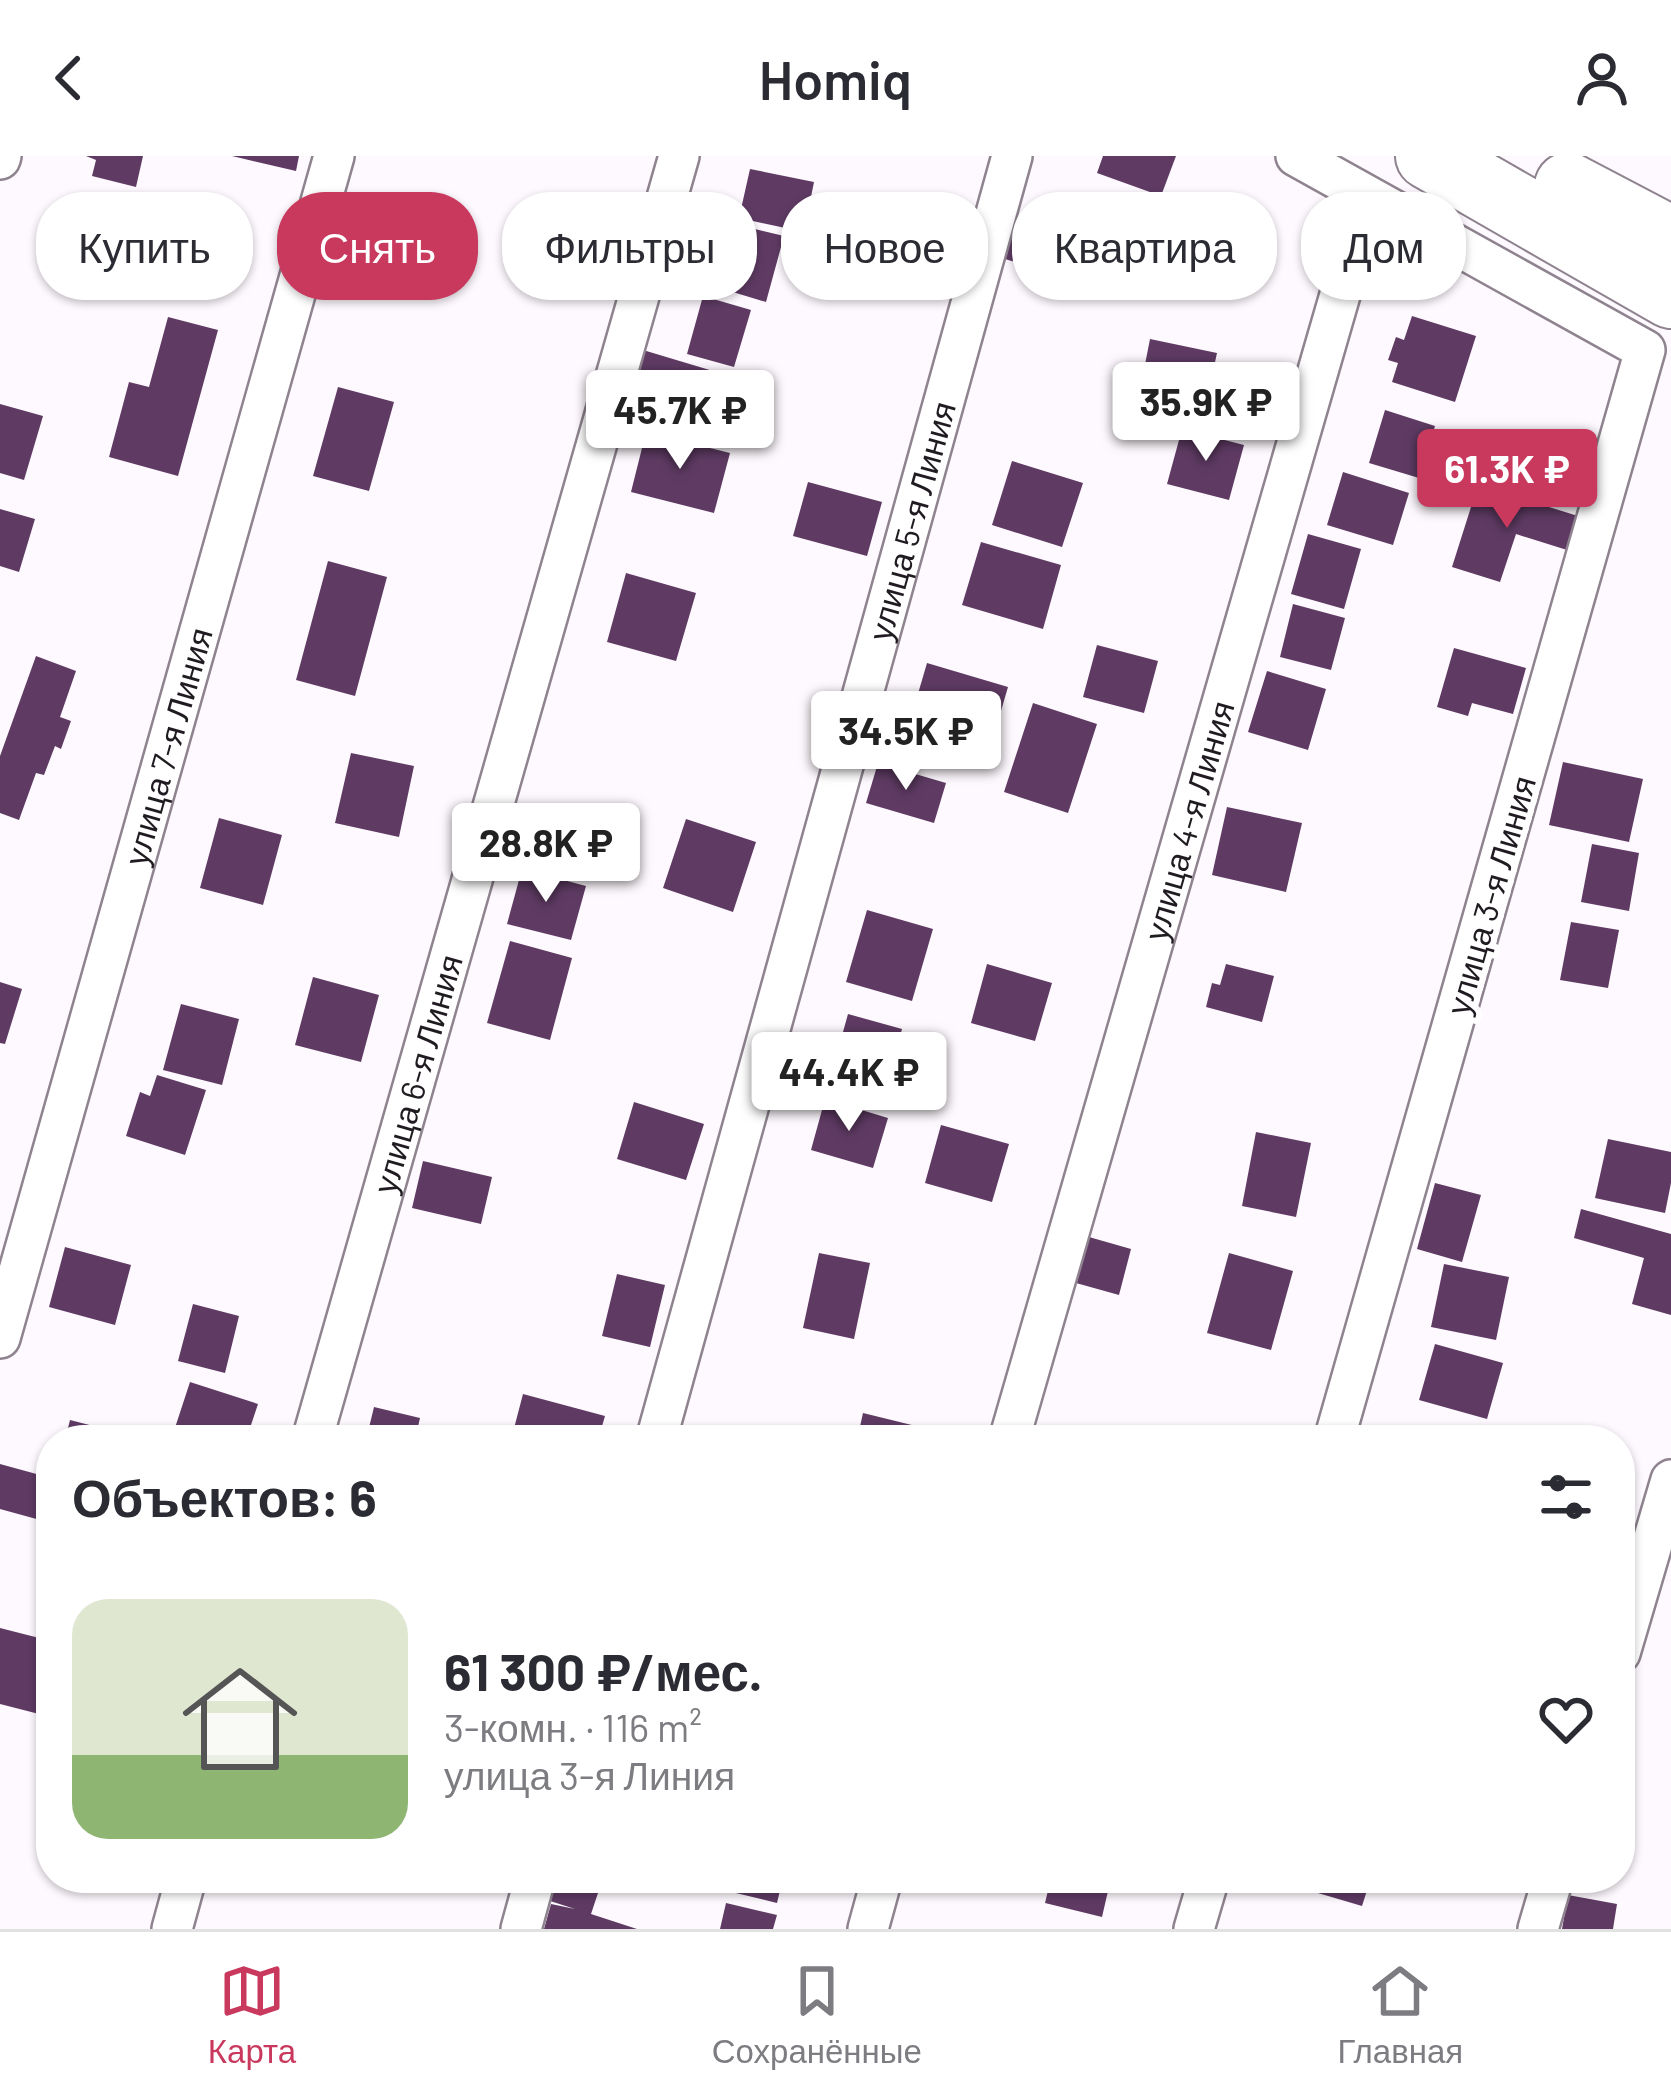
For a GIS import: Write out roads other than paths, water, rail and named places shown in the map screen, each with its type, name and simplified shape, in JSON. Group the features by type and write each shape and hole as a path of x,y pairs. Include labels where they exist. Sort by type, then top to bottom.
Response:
{"highway":[{"path":"1429,156 1658,323"},
{"path":"1514,156 1671,241"}],"street":[{"name":"улица 7-я Линия","path":"0,1338 334,156"},
{"name":"улица 6-я Линия","path":"315,1425 679,156"},
{"name":"улица 5-я Линия","path":"660,1425 1012,156"},
{"path":"1296,156 1359,192"},
{"path":"1466,240 1658,323"},
{"name":"улица 4-я Линия","path":"1013,1425 1339,300"},
{"name":"улица 3-я Линия","path":"1338,1425 1658,323"},
{"path":"1635,1602 1671,1480"},
{"path":"172,1929 182,1893"},
{"path":"521,1929 531,1893"},
{"path":"868,1929 879,1893"},
{"path":"1194,1929 1205,1893"},
{"path":"1538,1929 1549,1893"}]}
